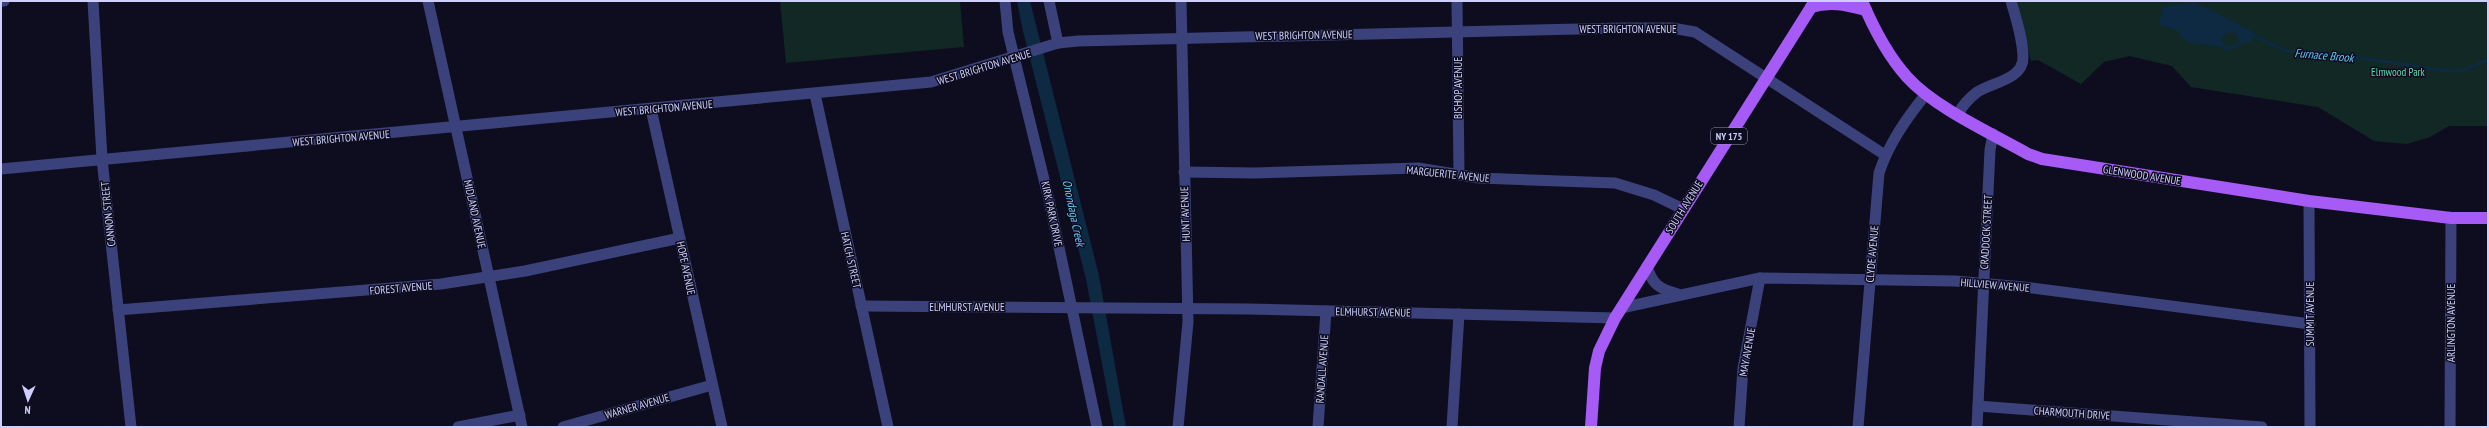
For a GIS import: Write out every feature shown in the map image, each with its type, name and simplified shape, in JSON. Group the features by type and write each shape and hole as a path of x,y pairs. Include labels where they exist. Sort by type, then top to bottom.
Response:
{"main road":[{"path":"1813,4 1838,3 1864,6"},
{"name":"SOUTH AVENUE","path":"1591,427 1595,368 1599,351 1618,313 1766,76 1813,4"},
{"name":"GLENWOOD AVENUE","path":"1864,6 1890,55 1907,77 1926,94 2028,154 2042,159 2309,201 2451,218 2488,218"}],"street":[{"name":"CANNON STREET","path":"93,1 102,159 131,427"},
{"name":"MIDLAND AVENUE","path":"428,1 522,427"},
{"name":"KIRK PARK DRIVE","path":"1005,1 1048,192 1098,427"},
{"path":"1049,1 1058,43"},
{"name":"HUNT AVENUE","path":"1178,427 1186,352 1188,310 1181,1"},
{"name":"BISHOP AVENUE","path":"1457,1 1459,175"},
{"path":"1958,114 1963,104 1977,92 2015,74 2022,63 2022,44 2012,1"},
{"name":"WEST BRIGHTON AVENUE","path":"1,169 456,128 931,82 1047,48 1058,43 1078,40 1622,28 1688,30 1766,76 1885,155"},
{"name":"HATCH STREET","path":"815,94 888,427"},
{"name":"CLYDE AVENUE","path":"1858,427 1879,173 1885,155 1899,128 1926,94"},
{"name":"HOPE AVENUE","path":"651,109 722,427"},
{"name":"CRADDOCK STREET","path":"1977,427 1990,150 1993,134"},
{"name":"MARGUERITE AVENUE","path":"1184,172 1254,173 1418,168 1479,178 1615,183 1654,195 1683,209"},
{"name":"SUMMIT AVENUE","path":"2309,201 2310,427"},
{"name":"ARLINGTON AVENUE","path":"2450,427 2451,218"},
{"name":"FOREST AVENUE","path":"118,310 426,286 489,278 680,238"},
{"name":"HILLVIEW AVENUE","path":"1647,266 1652,281 1660,289 1679,294"},
{"name":"HILLVIEW AVENUE","path":"1618,313 1679,294 1760,278 1984,284 2310,324"},
{"name":"MAY AVENUE","path":"1738,427 1743,368 1760,278"},
{"name":"ELMHURST AVENUE","path":"861,306 1072,307 1084,309 1130,308 1459,314 1618,313"},
{"name":"RANDALL AVENUE","path":"1318,427 1326,311"},
{"path":"1452,427 1459,314"},
{"name":"WARNER AVENUE","path":"563,427 712,385"},
{"name":"CHARMOUTH DRIVE","path":"1978,406 2262,427"},
{"path":"458,427 520,415"}],"green space":[{"path":"780,1 960,1 964,47 786,63"},
{"name":"Elmwood Park","path":"2016,1 2488,1 2488,126 2449,126 2430,137 2407,144 2374,141 2318,107 2191,87 2172,66 2129,56 2104,62 2081,84 2038,60 2031,61"}],"water":[{"name":"Onondaga Creek","path":"1017,1 1030,1 1099,276 1126,427 1114,427 1086,279 1022,27"},
{"path":"2192,3 2207,8 2255,33 2251,42 2227,51 2222,47 2191,43 2183,39 2176,30 2159,25 2163,7","holes":["2227,33 2236,33 2239,40 2238,43 2231,46 2223,45 2222,38"]}],"waterway":[{"name":"Furnace Brook","path":"2251,35 2286,51 2319,52 2448,71 2461,71 2488,60"}]}
